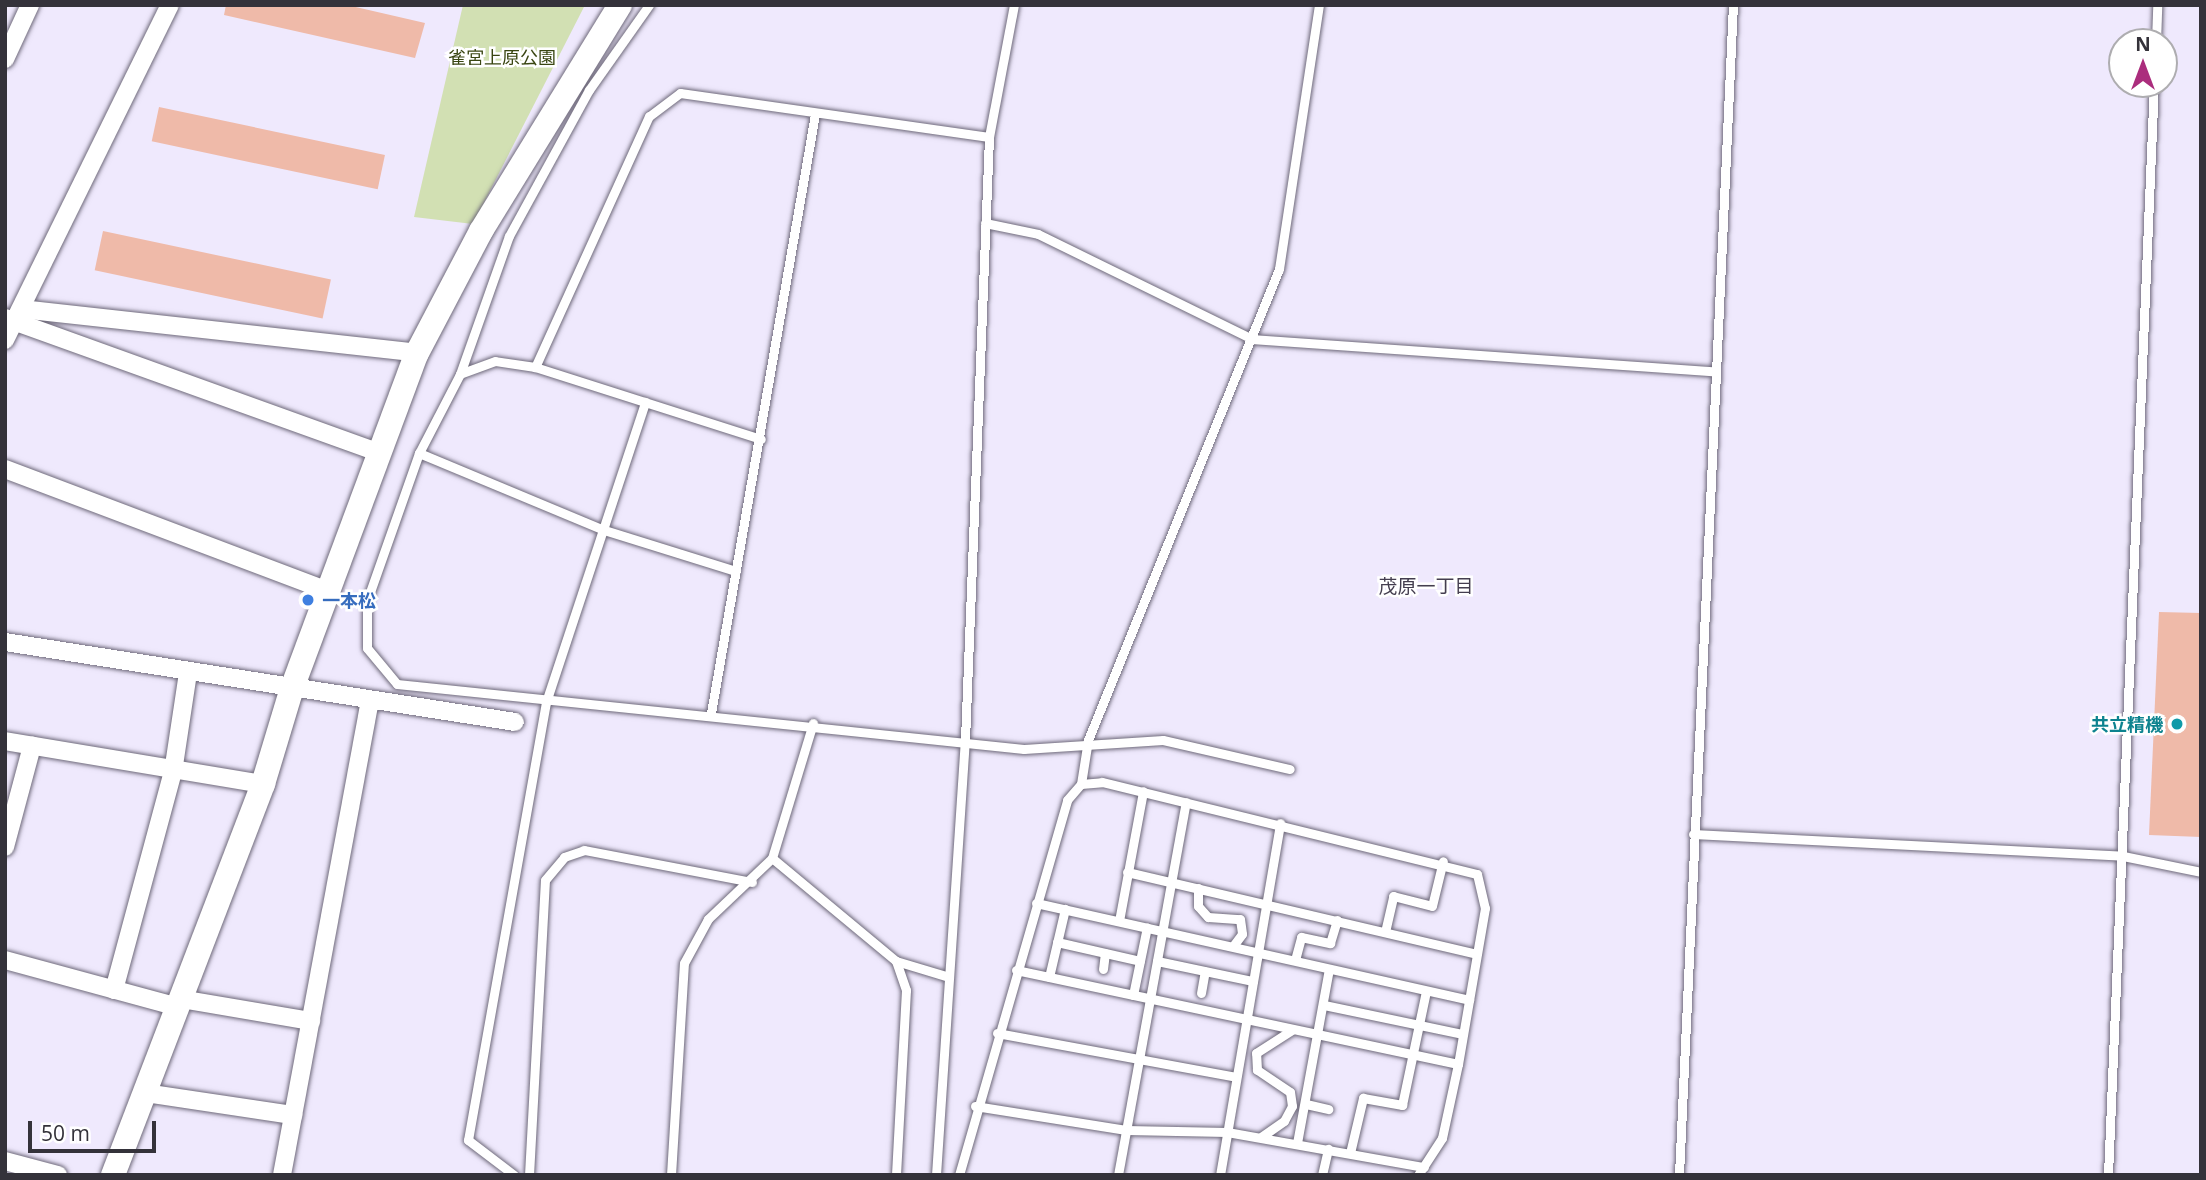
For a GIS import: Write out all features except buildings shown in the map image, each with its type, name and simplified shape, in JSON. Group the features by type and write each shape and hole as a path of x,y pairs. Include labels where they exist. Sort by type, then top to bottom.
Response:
{"street":[{"path":"5,59 30,5"},
{"path":"5,340 13,316 170,5"},
{"path":"113,1175 263,784 290,691 417,353 481,231 620,5"},
{"path":"13,316 417,353"},
{"path":"13,316 380,453"},
{"path":"5,469 328,591"},
{"path":"5,642 290,691 515,722"},
{"path":"114,990 173,772 188,673"},
{"path":"282,1175 370,702"},
{"path":"5,741 173,772 263,784"},
{"path":"5,847 32,746"},
{"path":"5,960 114,990 180,1003 311,1021"},
{"path":"145,1093 293,1115"},
{"path":"5,1161 58,1175"}],"lane":[{"path":"649,5 589,90 509,236 460,374 419,453 367,601 367,648 397,684 546,702 813,723 1024,749 1088,740 1163,740 1290,769"},
{"path":"936,1175 965,740 989,137 1014,5"},
{"path":"959,1175 975,1106 1067,800 1081,783 1088,740 1279,269 1319,5"},
{"path":"1679,1175 1733,5"},
{"path":"2156,28 2157,5"},
{"path":"535,367 649,116 680,93 989,137"},
{"path":"2108,1175 2153,98"},
{"path":"711,713 761,439 815,114"},
{"path":"985,223 1038,234 1252,339 1715,371"},
{"path":"460,374 495,361 535,367 761,439"},
{"path":"514,1175 468,1140 546,702 645,402"},
{"path":"419,453 604,530 736,571"},
{"path":"671,1175 684,963 709,919 752,882 772,858 813,723"},
{"path":"975,1106 1126,1130 1227,1132 1261,1136 1350,1153 1421,1171 1442,1138 1477,954 1485,887 1477,874 1443,862 1143,791 1081,783"},
{"path":"1119,921 1143,791"},
{"path":"1118,1175 1186,802"},
{"path":"1220,1175 1280,823"},
{"path":"1693,834 2123,856 2201,872"},
{"path":"529,1175 545,880 564,857 584,850 752,882"},
{"path":"772,858 896,961 949,977"},
{"path":"1385,932 1393,896 1432,906 1443,862"},
{"path":"1127,872 1477,954"},
{"path":"1198,888 1202,912 1240,919 1242,934 1233,946"},
{"path":"1036,903 1469,1000"},
{"path":"1049,977 1065,909"},
{"path":"1295,960 1301,937 1330,943 1337,920"},
{"path":"1133,995 1147,927"},
{"path":"1057,943 1140,961"},
{"path":"1103,969 1105,953"},
{"path":"896,961 906,990 896,1175"},
{"path":"1157,961 1253,981"},
{"path":"1297,1143 1329,969"},
{"path":"1016,970 1458,1064"},
{"path":"1201,993 1205,971"},
{"path":"1350,1153 1363,1098 1402,1105 1426,991"},
{"path":"1324,1004 1463,1034"},
{"path":"1261,1136 1284,1121 1292,1106 1290,1092 1257,1070 1256,1053 1292,1030"},
{"path":"997,1033 1139,1062 1236,1077"},
{"path":"1306,1104 1328,1109"},
{"path":"1322,1175 1328,1149"}],"green space":[{"name":"雀宮上原公園","path":"463,5 585,5 473,224 414,217"}],"place":[{"name":"一本松","path":"308,600"},
{"name":"共立精機","path":"2177,724"}],"district":[{"name":"茂原一丁目","path":"1426,587"}]}
